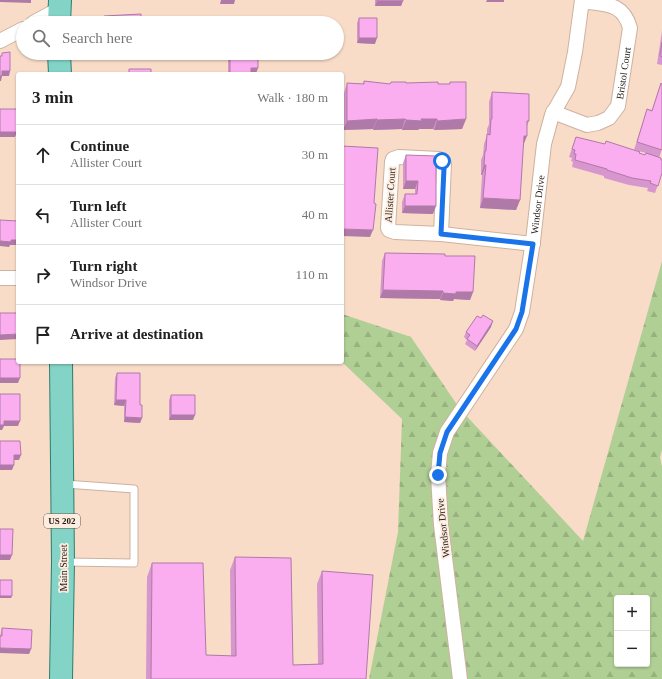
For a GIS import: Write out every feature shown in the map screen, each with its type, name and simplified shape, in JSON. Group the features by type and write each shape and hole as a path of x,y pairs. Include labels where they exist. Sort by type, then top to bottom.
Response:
{"main road":[{"path":"60,60 60,72"},
{"name":"Main Street","path":"61,364 63,562 61,679"}],"street":[{"name":"Windsor Drive","path":"460,679 442,525 438,475 440,453 447,432 516,329 522,312 533,244 544,144 553,112 568,87 575,52 582,0"},
{"name":"Bristol Court","path":"553,112 587,125 598,124 609,118 618,106 630,28 627,17 616,6 582,0"},
{"path":"47,16 59,10"},
{"path":"0,41 16,33"},
{"name":"Allister Court","path":"441,234 444,168 442,161 399,157 393,159 391,166 389,230 533,244"},
{"path":"0,278 16,278"}],"lane":[{"path":"62,484 134,489 134,562 63,562"}],"green space":[{"path":"662,261 662,450 660,457 662,467 662,679 369,679 398,532 402,419 344,364 344,315 411,337 460,409 583,541"}],"building":[{"path":"403,0 403,1 377,1"},
{"path":"141,14 141,16 104,16"},
{"path":"359,18 377,18 377,38 359,38"},
{"path":"662,42 662,57 660,56"},
{"path":"10,52 10,71 2,71 2,76 0,76 0,56 2,56 2,53"},
{"path":"230,60 258,60 258,68 251,68 251,72 230,72"},
{"path":"129,69 151,69 151,72 129,72"},
{"path":"364,81 390,84 391,82 438,82 438,84 450,84 450,82 466,82 466,119 437,121 437,119 421,119 422,121 405,119 377,119 347,121 347,83 364,84"},
{"path":"661,83 662,150 637,142 647,109 652,111"},
{"path":"492,92 529,94 529,121 527,121 527,136 524,136 520,200 483,198 486,165 484,165 485,151 487,134 490,135 492,119"},
{"path":"0,109 16,109 16,132 0,132"},
{"path":"576,137 605,144 606,141 645,155 646,153 661,158 662,173 658,186 650,183 651,181 632,178 575,160 575,150 572,149"},
{"path":"344,146 378,148 374,203 376,204 373,230 344,229"},
{"path":"406,155 436,156 436,206 405,206 405,194 417,194 418,181 406,181"},
{"path":"0,220 16,221 16,240 11,240 11,242 0,241"},
{"path":"385,253 475,256 473,292 456,292 456,294 443,293 443,291 383,290"},
{"path":"0,313 16,313 16,334 0,335"},
{"path":"483,315 493,321 477,346 467,339 470,335 466,332 477,316 481,318"},
{"path":"0,359 16,359 16,364 20,364 20,378 0,378"},
{"path":"117,373 140,373 140,405 142,405 142,418 125,417 126,400 116,400"},
{"path":"0,394 20,394 20,421 4,421 4,425 0,425"},
{"path":"171,395 195,395 195,415 171,415"},
{"path":"0,441 20,441 21,455 14,455 14,465 0,465"},
{"path":"0,529 13,529 12,555 0,555"},
{"path":"235,557 291,558 293,665 323,664 322,571 373,575 366,679 151,679 152,563 203,563 206,655 236,656"},
{"path":"0,580 12,580 12,596 0,596"},
{"path":"2,628 32,630 31,649 0,648"}],"route":[{"path":"438,475 440,453 447,432 495,363 516,329 522,312 533,244 441,234 444,168 442,161"}]}
